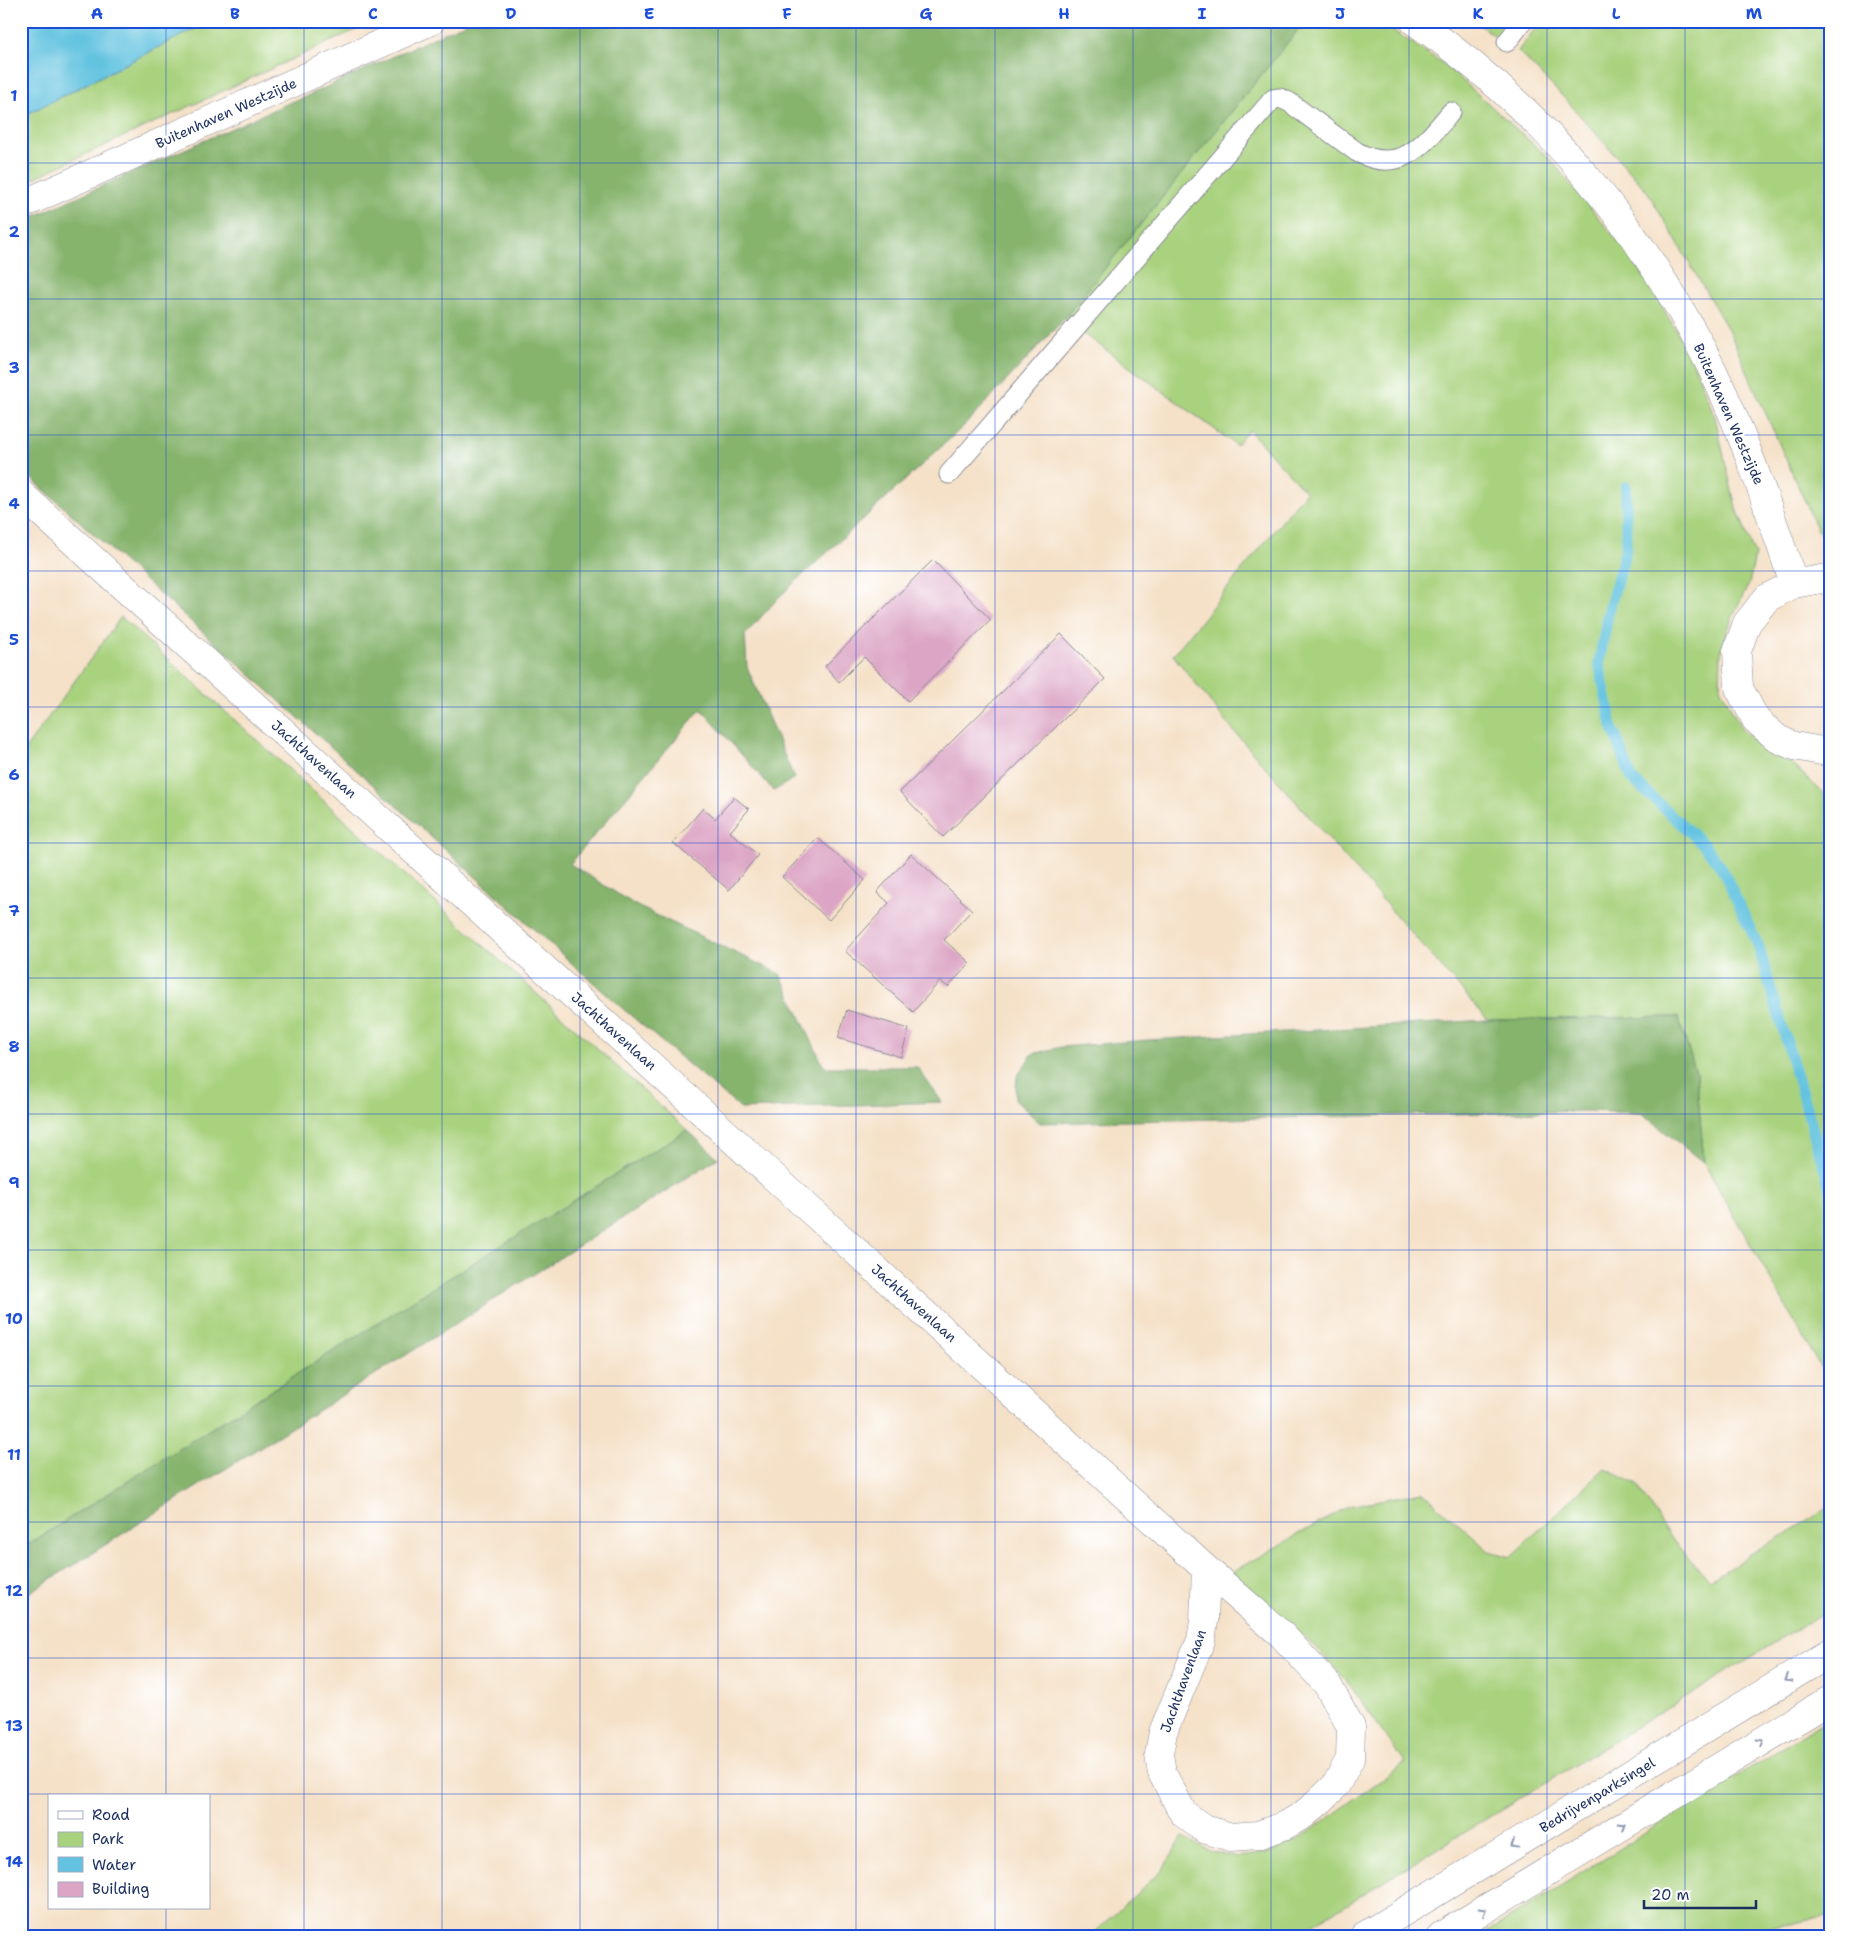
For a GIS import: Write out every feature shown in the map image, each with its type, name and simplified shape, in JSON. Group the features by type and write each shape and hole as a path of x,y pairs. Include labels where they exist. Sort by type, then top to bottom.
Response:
{"main road":[{"name":"Buitenhaven Westzijde","path":"21,205 431,21"},
{"name":"Buitenhaven Westzijde","path":"1414,21 1437,37 1505,92 1570,155 1626,225 1680,308 1714,373 1756,474 1794,584"},
{"name":"Jachthavenlaan","path":"21,494 1206,1569 1282,1635 1327,1684 1352,1727 1350,1759 1336,1785 1321,1800 1286,1825 1258,1835 1231,1837 1204,1829 1183,1813 1162,1773 1159,1754 1163,1732 1201,1640 1204,1621 1206,1569"},
{"path":"1830,581 1821,579 1794,584 1767,598 1746,623 1737,651 1739,688 1756,720 1778,739 1794,746 1822,751 1830,750"},
{"name":"Bedrijvenparksingel","path":"1364,1936 1830,1653"},
{"path":"1441,1936 1830,1700"}],"lane":[{"path":"1507,42 1523,21"},
{"path":"950,474 1273,99 1280,98 1289,102 1357,152 1368,158 1383,161 1398,159 1417,150 1431,137 1451,112"}],"green space":[{"path":"210,21 375,21 21,184 21,117"},
{"path":"470,21 1305,21 1064,319 969,421 779,597 745,635 747,667 794,778 774,791 701,709 570,864 637,906 780,974 824,1067 917,1067 942,1102 741,1109 615,1002 21,469 21,222 296,101"},
{"path":"1305,21 1378,21 1444,64 1548,157 1633,259 1688,350 1715,417 1735,504 1755,555 1749,584 1735,611 1721,649 1720,687 1741,728 1767,754 1791,763 1822,792 1830,808 1830,1384 1704,1163 1696,1073 1678,1017 1488,1020 1232,729 1173,655 1306,492 1249,430 1236,445 1064,319"},
{"path":"1474,21 1517,21 1502,41"},
{"path":"1541,21 1830,21 1830,544 1818,531 1729,331 1647,191 1568,102 1518,51"},
{"path":"121,617 687,1130 425,1293 21,1549 21,755"},
{"path":"1678,1017 1696,1073 1704,1163 1641,1113 1586,1111 1040,1123 1015,1100 1017,1077 1032,1054 1061,1047 1488,1020"},
{"path":"687,1130 718,1158 21,1598 21,1549 425,1293"},
{"path":"1605,1468 1636,1484 1676,1545 1710,1580 1830,1506 1830,1609 1294,1936 1091,1936 1161,1871 1183,1837 1210,1851 1238,1857 1267,1853 1298,1840 1405,1763 1346,1680 1316,1648 1232,1572 1349,1506 1422,1492 1489,1551 1510,1557"},
{"path":"1830,1718 1830,1916 1727,1936 1480,1936"}],"water":[{"path":"21,21 210,21 21,117"}],"building":[{"path":"933,560 991,620 908,701 864,657 839,682 825,666"},
{"path":"1061,634 1105,679 943,837 900,792"},
{"path":"734,797 749,809 730,832 758,855 729,890 673,843 703,808 715,819"},
{"path":"818,838 865,880 829,920 782,877"},
{"path":"911,854 972,910 944,940 970,963 948,987 940,981 913,1012 845,951 889,903 877,892"},
{"path":"847,1010 909,1029 901,1057 838,1038"}],"waterway":[{"path":"1626,487 1626,549 1609,609 1599,663 1612,726 1632,779 1703,844 1721,867 1735,896 1758,945 1830,1188"}]}
